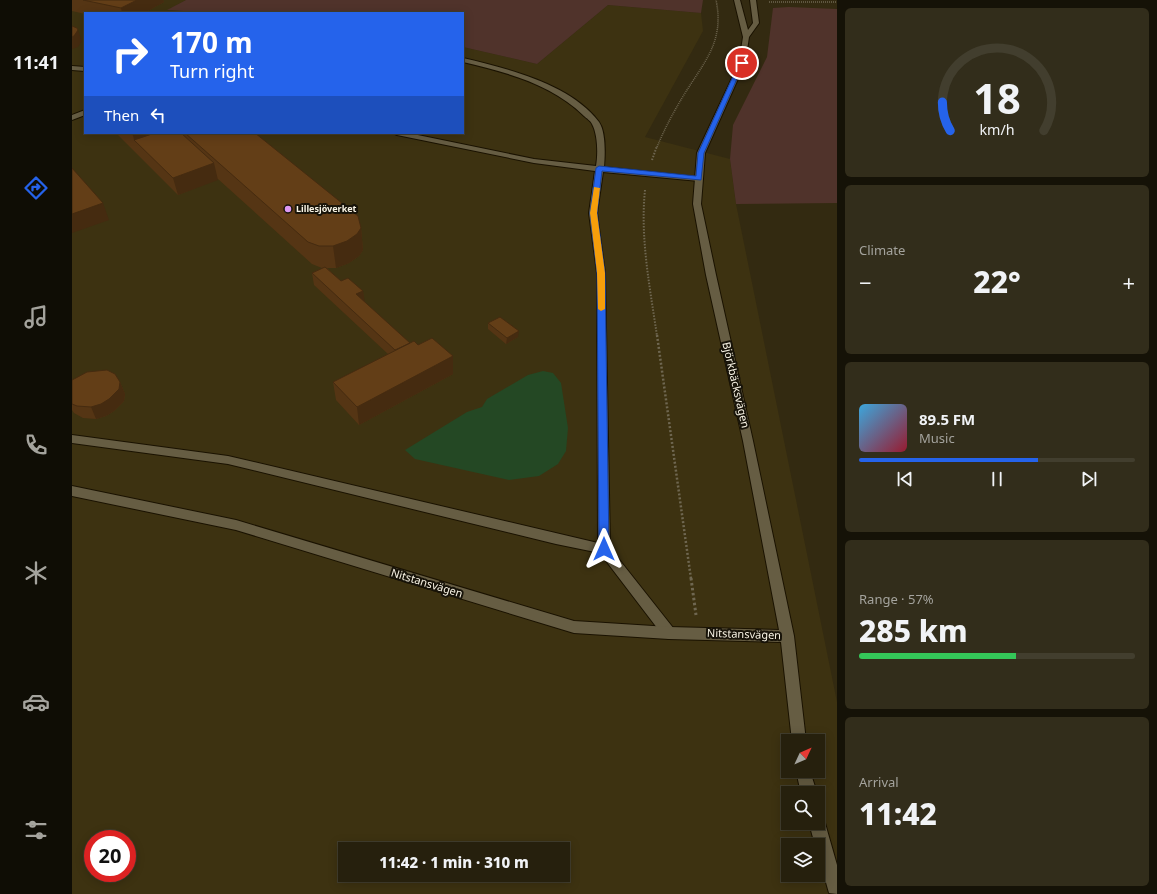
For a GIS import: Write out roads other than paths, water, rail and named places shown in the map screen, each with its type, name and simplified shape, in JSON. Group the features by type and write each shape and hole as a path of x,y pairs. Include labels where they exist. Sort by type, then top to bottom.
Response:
{"street":[{"name":"Björkbäcksvägen","path":"737,0 746,37 742,63 701,153 697,204 748,441 787,636 798,734"},
{"name":"Björkbäcksvägen","path":"746,37 756,23 754,1"},
{"path":"464,60 492,67 538,82 576,104 596,124 602,152 593,213 601,273 604,549 669,633"},
{"path":"72,68 84,69"},
{"path":"72,118 84,112"},
{"path":"402,134 534,161 699,179"},
{"path":"72,439 228,460 556,540 604,549"},
{"name":"Nitstansvägen","path":"72,491 236,525 574,627 669,633 787,636"},
{"path":"819,830 837,893"}],"place":[{"name":"Lillesjöverket","path":"288,209"}]}
